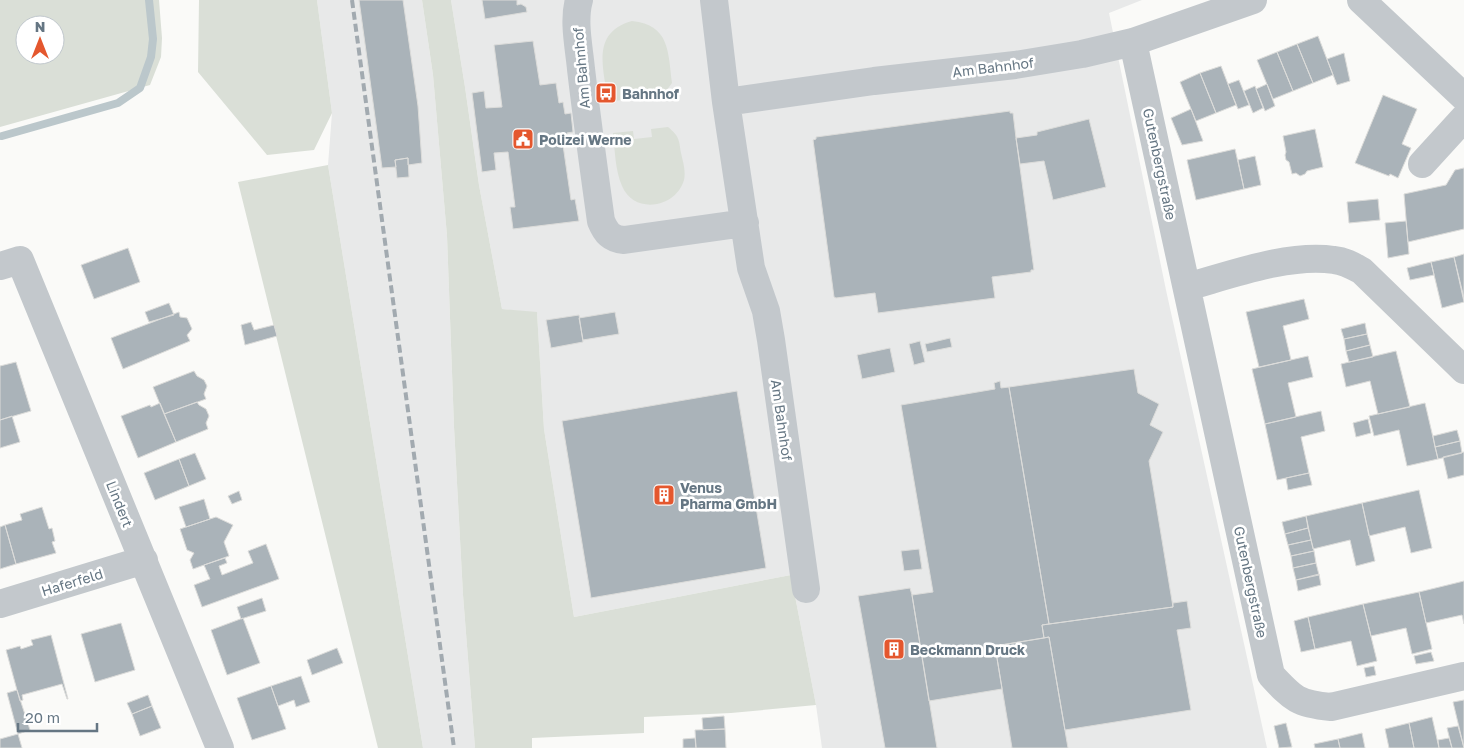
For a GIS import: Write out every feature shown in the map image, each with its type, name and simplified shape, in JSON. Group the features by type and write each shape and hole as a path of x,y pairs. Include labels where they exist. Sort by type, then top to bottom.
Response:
{"street":[{"name":"Am Bahnhof","path":"579,0 576,9 577,33 586,117 601,222 608,235 615,240 624,240 744,223"},
{"name":"Am Bahnhof","path":"714,0 726,102 751,268 766,311 771,340 806,589"},
{"name":"Am Bahnhof","path":"726,102 874,80 1014,65 1082,54 1133,42 1253,0"},
{"path":"1361,0 1464,97"},
{"name":"Gutenbergstraße","path":"1133,42 1271,675 1292,697 1313,705 1332,707 1464,676"},
{"path":"1422,164 1464,118"},
{"path":"1186,287 1266,265 1302,259 1335,260 1348,263 1362,271 1464,370"},
{"name":"Lindert","path":"10,263 144,560 220,748"},
{"name":"Haferfeld","path":"0,604 144,560"}],"shaded area":[{"path":"0,0 159,0 162,38 161,57 150,85 0,127"},
{"path":"199,0 317,0 332,113 314,150 267,155 198,72"},
{"path":"317,0 422,0 433,75 447,236 454,427 463,595 475,748 423,748 328,165 332,113"},
{"path":"422,0 451,0 479,185 502,309 537,312 544,429 574,617 791,575 816,705 731,713 644,717 644,733 532,738 532,748 475,748 463,595 454,427 447,236 433,75"},
{"path":"451,0 1142,0 1109,13 1166,290 1267,748 822,748 816,705 791,575 574,617 544,429 537,313 502,309 479,185"},
{"path":"632,21 654,28 660,34 668,51 672,83 663,95 647,96 646,88 628,90 628,99 608,102 603,65 605,43 610,34"},
{"path":"668,127 679,141 684,180 680,189 673,197 664,202 645,204 636,201 628,195 622,186 618,173 613,133 633,131 634,139 652,137 651,129"},
{"path":"328,165 423,748 378,748 238,182"}],"building":[{"path":"359,0 403,0 418,106 422,163 408,165 408,158 395,160 396,167 382,168"},
{"path":"482,0 517,0 517,5 521,4 526,7 527,12 485,19"},
{"path":"1318,36 1333,75 1313,83 1297,44"},
{"name":"Polizei Werne","path":"533,41 540,85 556,83 559,103 563,102 565,114 571,113 573,132 567,133 568,144 563,145 571,200 575,199 579,221 513,229 510,207 515,207 508,152 494,153 496,170 482,172 472,93 484,91 486,108 502,107 494,45"},
{"path":"1297,44 1313,83 1293,91 1277,52"},
{"path":"1277,52 1293,91 1273,99 1257,60"},
{"path":"1344,53 1350,81 1337,85 1327,59"},
{"path":"1221,66 1236,105 1216,113 1200,73"},
{"path":"1200,73 1216,113 1196,121 1180,82"},
{"path":"1239,80 1249,105 1238,109 1228,84"},
{"path":"1267,84 1275,106 1265,111 1256,89"},
{"path":"1255,86 1263,108 1253,113 1244,91"},
{"path":"1383,95 1417,109 1402,144 1411,148 1398,178 1355,163"},
{"path":"1191,109 1203,141 1182,145 1171,118"},
{"path":"1010,111 1010,113 1013,113 1034,270 992,277 995,298 878,313 875,293 834,297 813,140 816,137"},
{"path":"1089,119 1106,187 1053,200 1044,161 1020,164 1016,138 1037,135 1037,132"},
{"path":"1315,129 1323,167 1307,171 1300,176 1296,173 1292,174 1289,162 1286,160 1283,136"},
{"path":"1235,149 1244,189 1196,200 1187,160"},
{"path":"1255,156 1261,185 1244,189 1238,160"},
{"path":"408,158 409,177 397,178 395,160"},
{"path":"1464,168 1464,229 1408,242 1404,194 1446,185 1455,170"},
{"path":"1378,199 1380,220 1349,223 1347,202"},
{"path":"1406,221 1409,254 1388,258 1385,223"},
{"path":"128,248 140,282 94,299 81,265"},
{"path":"1464,254 1464,298 1454,257"},
{"path":"1454,257 1464,302 1442,308 1431,262"},
{"path":"1431,262 1434,275 1410,280 1407,268"},
{"path":"1304,299 1309,319 1283,326 1291,360 1259,367 1246,312"},
{"path":"169,303 174,315 149,322 145,312"},
{"path":"179,312 180,317 187,318 192,329 187,335 190,341 123,369 111,338"},
{"path":"615,312 619,334 583,340 579,318"},
{"path":"579,315 583,342 551,348 546,320"},
{"path":"251,322 254,330 274,325 277,336 245,345 241,325"},
{"path":"1365,323 1367,334 1344,339 1341,329"},
{"path":"1367,334 1370,345 1346,351 1344,339"},
{"path":"950,338 952,347 927,352 925,344"},
{"path":"920,341 925,362 914,365 909,344"},
{"path":"1370,345 1373,357 1349,362 1346,351"},
{"path":"890,348 895,372 862,379 857,355"},
{"path":"1396,351 1410,407 1378,414 1370,381 1346,387 1341,364"},
{"path":"1308,356 1313,377 1288,383 1296,417 1265,424 1252,369"},
{"path":"16,362 31,411 0,420 0,366"},
{"path":"1134,369 1138,393 1159,404 1150,425 1163,432 1149,461 1173,607 1049,624 1009,387"},
{"path":"194,371 197,376 204,380 207,386 204,394 206,399 164,414 153,387"},
{"path":"1000,381 1001,388 1009,387 1049,624 1042,625 1044,638 995,646 1002,689 929,701 912,595 933,592 901,405 995,389 994,383"},
{"name":"Venus Pharma GmbH","path":"737,391 766,568 591,598 562,421"},
{"path":"197,402 206,409 209,416 206,423 208,429 176,442 164,414"},
{"path":"160,403 176,442 138,458 121,416"},
{"path":"1425,403 1438,459 1407,466 1399,430 1374,436 1369,416"},
{"path":"1321,411 1325,431 1301,437 1309,473 1277,480 1265,424"},
{"path":"12,416 20,442 0,448 0,420"},
{"path":"1368,419 1371,433 1356,437 1353,423"},
{"path":"1457,430 1460,441 1435,447 1433,436"},
{"path":"1460,441 1462,453 1438,459 1435,447"},
{"path":"1464,452 1464,475 1448,479 1443,457"},
{"path":"195,453 206,479 189,486 179,459"},
{"path":"179,459 189,486 155,500 144,473"},
{"path":"1309,473 1312,485 1288,490 1286,478"},
{"path":"1419,490 1432,548 1411,553 1405,527 1369,536 1362,503"},
{"path":"239,491 242,500 232,504 228,496"},
{"path":"204,499 210,519 186,527 179,507"},
{"path":"1362,503 1375,561 1356,566 1350,540 1313,549 1306,516"},
{"path":"42,507 49,529 52,528 55,541 52,542 56,553 16,564 5,525 22,520 20,514"},
{"path":"1306,516 1308,528 1285,534 1282,522"},
{"path":"216,517 233,525 224,542 229,556 193,569 190,560 194,553 187,550 180,529"},
{"path":"5,525 16,564 0,569 0,527"},
{"path":"1308,528 1311,540 1288,545 1285,534"},
{"path":"1311,540 1314,551 1291,556 1288,545"},
{"path":"266,544 279,579 202,607 194,585 210,579 204,565 225,558 227,563 219,566 222,575 253,563 248,551"},
{"path":"919,549 922,569 904,571 901,551"},
{"path":"1314,551 1316,563 1293,568 1291,556"},
{"path":"1316,563 1319,575 1296,580 1293,568"},
{"path":"1319,574 1321,585 1298,591 1296,580"},
{"path":"1464,581 1464,624 1462,615 1426,623 1419,592"},
{"name":"Beckmann Druck","path":"910,588 937,748 885,748 858,596"},
{"path":"1419,592 1432,649 1412,654 1406,628 1371,636 1363,604"},
{"path":"262,598 266,611 241,619 237,607"},
{"path":"1187,601 1191,628 1177,630 1191,710 1065,730 1049,637 1044,638 1042,625 1173,607 1173,603"},
{"path":"1363,604 1377,661 1357,666 1351,641 1315,649 1308,617"},
{"path":"1308,617 1315,649 1301,652 1294,621"},
{"path":"243,618 260,663 227,675 211,630"},
{"path":"121,623 135,670 95,682 81,634"},
{"path":"51,635 68,699 62,684 22,695 23,700 20,701 6,650 20,646 21,649 33,645 31,640"},
{"path":"1049,637 1068,748 1012,748 995,646"},
{"path":"337,648 343,663 312,675 307,660"},
{"path":"1431,652 1434,661 1416,664 1414,656"},
{"path":"1374,666 1376,675 1366,677 1364,668"},
{"path":"301,676 310,702 296,707 294,700 278,706 271,686"},
{"path":"271,686 286,729 252,740 237,698"},
{"path":"17,690 30,730 18,734 7,693"},
{"path":"148,695 152,706 132,714 127,703"},
{"path":"1464,700 1464,748 1453,702"},
{"path":"152,706 161,728 140,736 132,714"},
{"path":"724,716 725,729 703,730 702,718"},
{"path":"1432,717 1439,748 1414,748 1409,723"},
{"path":"1286,723 1292,747 1279,748 1274,726"},
{"path":"1409,723 1414,748 1389,748 1385,729"},
{"path":"1458,726 1464,748 1452,748 1447,728"},
{"path":"725,729 726,748 696,748 695,730"},
{"path":"1362,733 1365,748 1340,748 1338,739"},
{"path":"18,734 22,748 0,748 0,739"},
{"path":"695,738 696,748 683,748 683,739"},
{"path":"1449,738 1452,748 1439,748 1438,740"},
{"path":"1338,739 1340,748 1315,748 1314,744"}],"waterway":[{"path":"2,136 118,103 140,88 151,57 153,39 149,0"}],"railway":[{"path":"352,0 454,748"}],"place":[{"name":"Bahnhof","path":"606,93"},
{"name":"Polizei Werne","path":"523,139"},
{"name":"Venus Pharma GmbH","path":"664,495"},
{"name":"Beckmann Druck","path":"894,649"}]}
